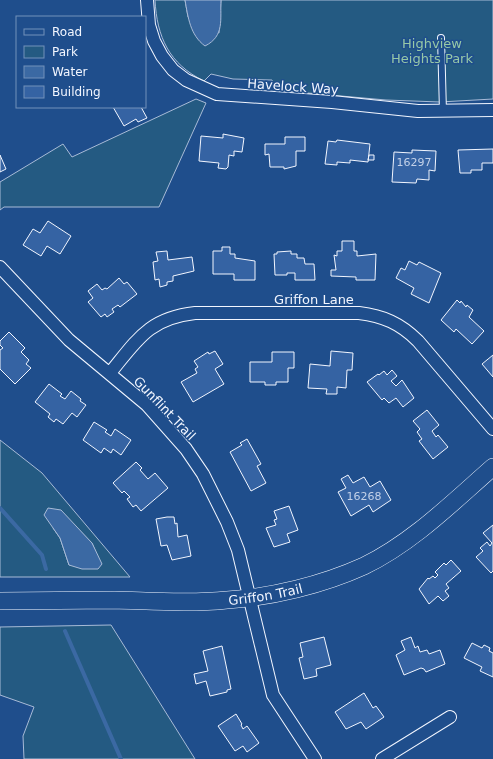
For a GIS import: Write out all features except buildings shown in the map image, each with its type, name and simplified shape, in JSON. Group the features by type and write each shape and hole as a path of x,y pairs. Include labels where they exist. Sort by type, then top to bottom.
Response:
{"street":[{"name":"Havelock Way","path":"147,0 149,25 154,41 162,56 173,70 186,80 217,94 332,102 418,111 443,112 493,110"},
{"name":"Gunflint Trail","path":"0,267 69,340 110,373 167,426 186,449 203,474 227,522 238,550 273,695 315,759"},
{"name":"Griffon Lane","path":"110,373 147,330 161,321 178,315 226,313 358,314 375,316 391,320 406,329 418,341 493,430"},
{"name":"Griffon Trail","path":"0,601 204,602 250,598 297,589 331,579 364,566 394,548 422,527 493,467"},
{"path":"382,759 450,717"}],"lane":[{"path":"441,38 443,112"}],"green space":[{"name":"Highview Heights Park","path":"155,0 185,0 188,17 219,33 221,0 493,0 493,99 440,102 386,100 274,90 272,80 233,79 211,74 204,81 182,66 167,48 159,26"},
{"path":"196,99 206,103 159,207 4,207 0,210 0,182 63,144 72,157"},
{"path":"0,440 42,473 130,577 0,577","holes":["53,528 78,529 92,543 97,555 69,565 60,538"]},
{"path":"111,625 195,759 24,759 23,736 34,707 0,695 0,627"}],"water":[{"path":"185,0 221,0 221,20 219,32 211,42 205,46 196,37 190,25"},
{"path":"48,508 61,510 92,543 102,564 98,569 82,569 69,565 60,538 44,515"}],"waterway":[{"path":"0,508 42,555 46,569"},
{"path":"65,631 121,759"}]}
